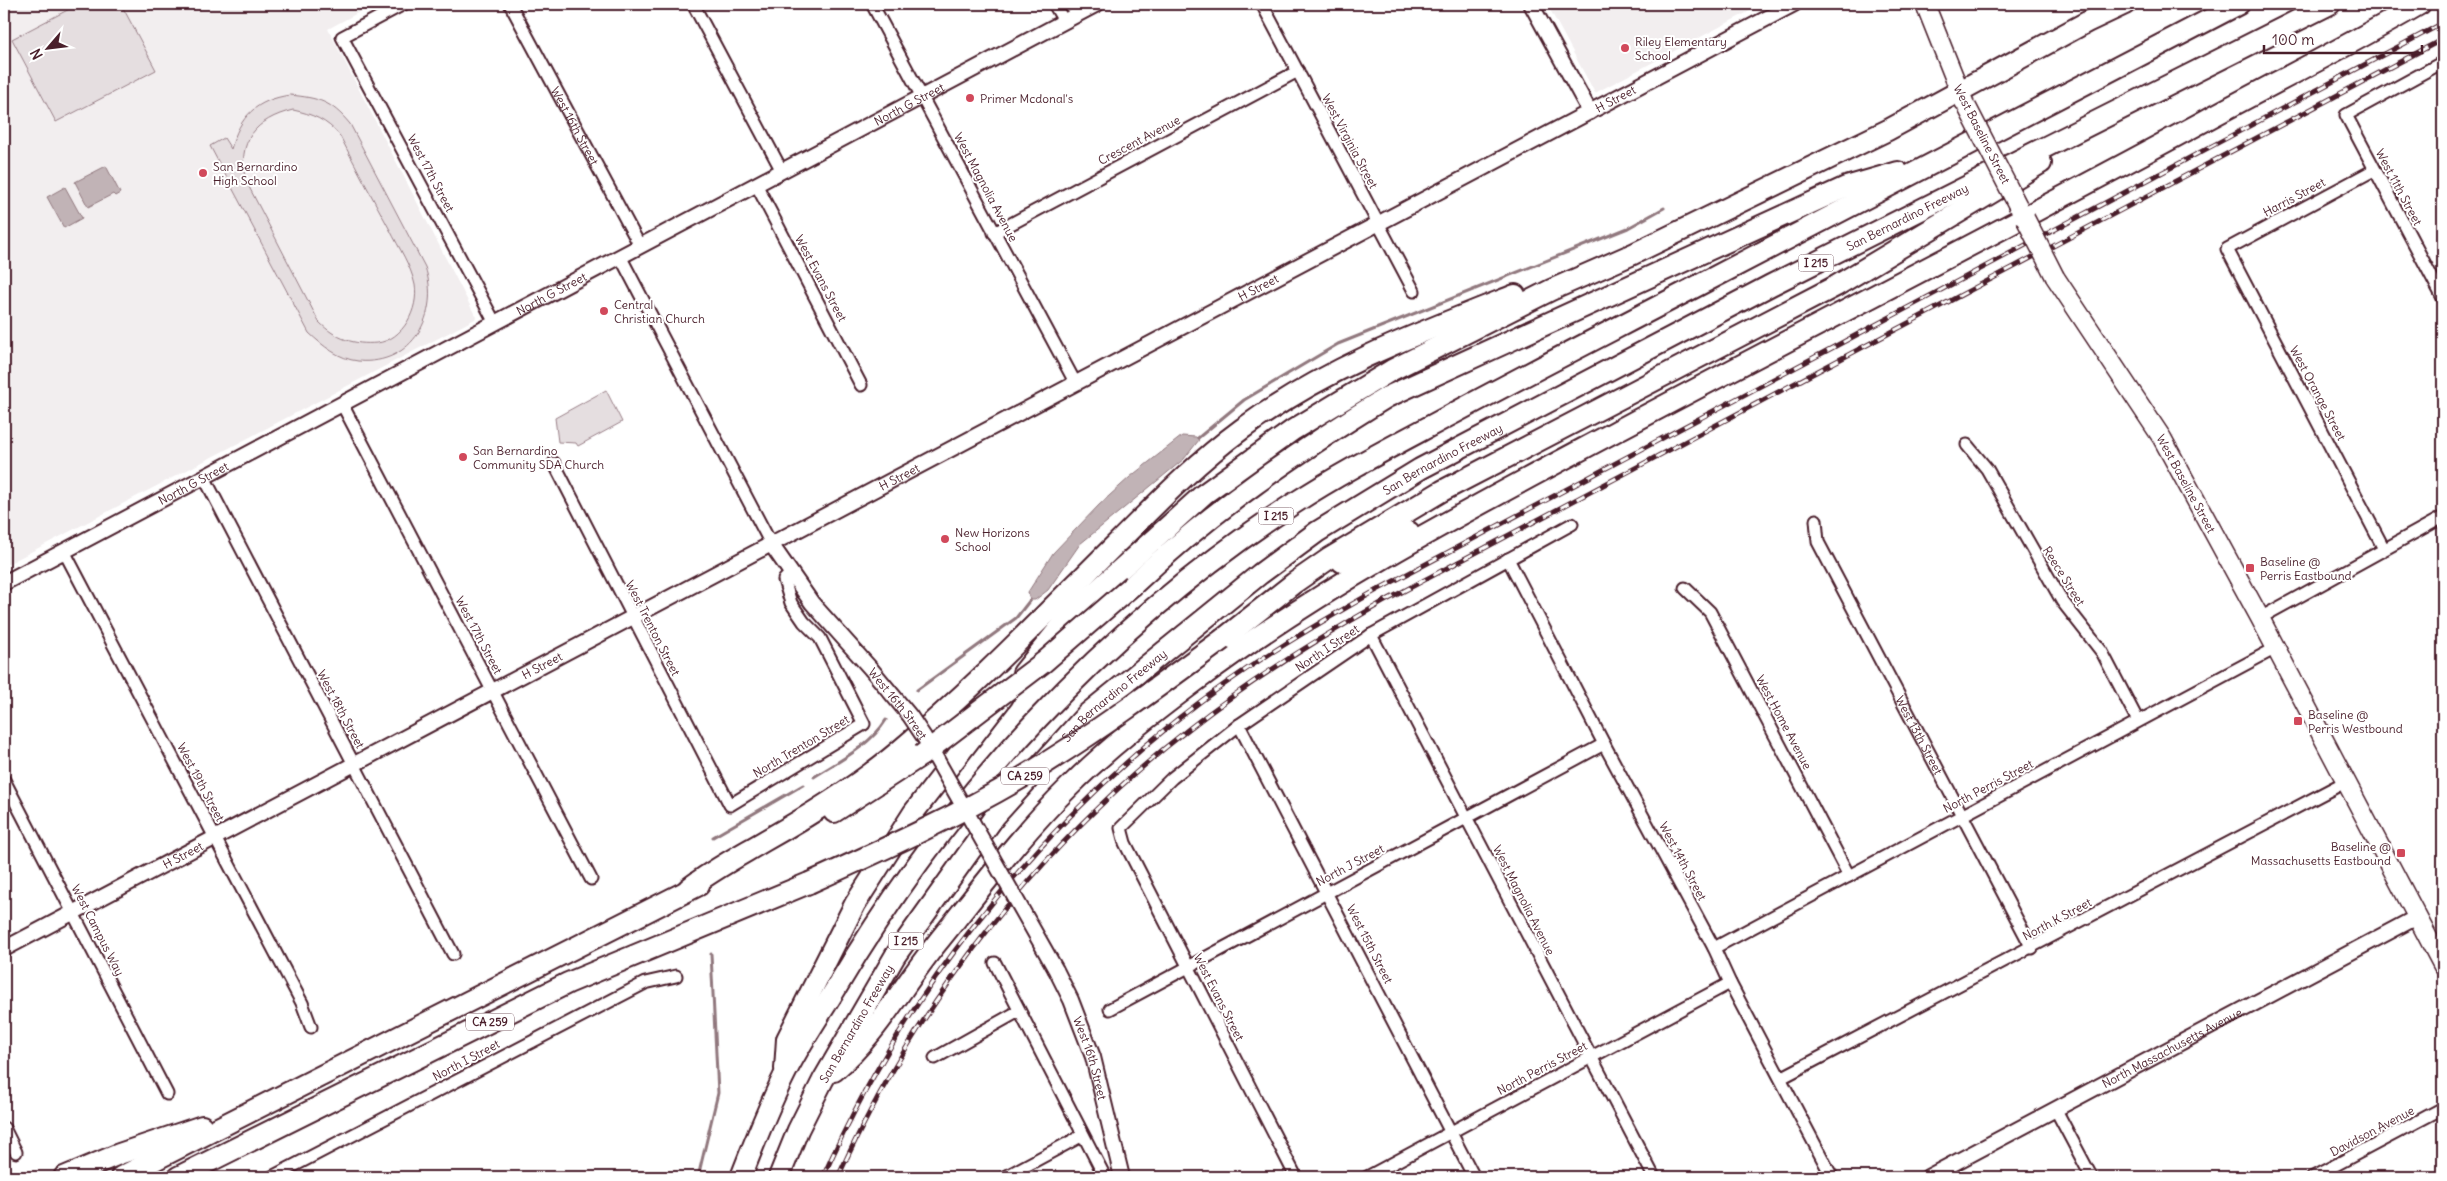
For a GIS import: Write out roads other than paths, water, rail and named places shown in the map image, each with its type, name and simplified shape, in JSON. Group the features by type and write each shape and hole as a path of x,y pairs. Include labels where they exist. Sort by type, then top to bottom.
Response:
{"highway":[{"path":"785,1074 787,1039 854,904 914,812 953,759 1071,614 1204,494 1293,430 1392,370 1551,290 1633,254 1888,130 1963,99 2125,4"},
{"name":"I 215","path":"741,1177 785,1074 854,957 911,871 958,809 1004,754 1084,671 1152,609 1219,556 1294,503 1382,452 1534,370 2239,4"},
{"name":"San Bernardino Freeway","path":"779,1177 798,1130 823,1080 895,956 1001,809 1087,714 1310,537 1437,460 1772,285 2330,4"},
{"path":"823,1080 854,1054 873,1032 922,960 1056,801 1108,750 1199,679 1301,607 1513,486 2025,218 2348,45 2420,4"},
{"path":"1294,583 1358,539 1442,491 1836,286 2180,80"},
{"path":"688,889 716,880 858,798 922,755 1044,662 1228,503 1316,440 1387,397 1846,187 1936,162"},
{"path":"688,889 711,871 830,802 898,752 955,702 1193,468 1242,429 1302,389 1371,353 1541,285 1551,290"},
{"path":"1294,583 1513,486"},
{"name":"CA 259","path":"178,1177 568,983 810,883 924,830 1023,777 1139,701 1294,583"},
{"name":"CA 259","path":"121,1177 688,889"},
{"path":"64,1177 118,1154 267,1103"}],"main road":[{"name":"West Baseline Street","path":"1926,4 1963,99 2055,277 2162,438 2276,648 2443,966"}],"street":[{"name":"West 17th Street","path":"404,4 342,37 495,323"},
{"name":"West 16th Street","path":"510,4 640,246"},
{"path":"693,4 782,171"},
{"name":"West Magnolia Avenue","path":"872,4 1076,384"},
{"path":"1054,4 1064,21"},
{"name":"North G Street","path":"4,583 1097,4"},
{"name":"West Virginia Street","path":"1262,4 1414,291"},
{"path":"1532,4 1590,112"},
{"name":"H Street","path":"4,949 1794,4"},
{"name":"West 11th Street","path":"2443,62 2346,115 2443,298"},
{"name":"Crescent Avenue","path":"994,233 1298,71"},
{"name":"Harris Street","path":"2227,249 2374,170"},
{"name":"West Evans Street","path":"756,184 861,385"},
{"name":"West Orange Street","path":"2227,249 2384,549"},
{"name":"West 16th Street","path":"620,256 772,544 790,574 812,603 910,716 924,737 1056,970 1071,1000 1093,1057 1122,1177"},
{"name":"West 17th Street","path":"342,404 591,880"},
{"name":"Reece Street","path":"1967,445 1988,469 2062,602 2102,652 2138,721"},
{"name":"West Trenton Street","path":"554,463 632,618 730,805"},
{"name":"West 18th Street","path":"204,477 453,954"},
{"path":"2260,618 2443,517"},
{"name":"West 13th Street","path":"1816,520 1818,542 2032,948"},
{"name":"North I Street","path":"1121,828 1172,778 1239,724 1371,635 1572,524"},
{"name":"West 19th Street","path":"64,551 302,1003 311,1027"},
{"name":"West 14th Street","path":"1508,559 1604,744 1714,948 1730,983 1832,1177"},
{"name":"North Trenton Street","path":"730,805 864,724 820,638 804,622 791,603 784,580 790,574"},
{"name":"West Home Avenue","path":"1685,588 1710,612 1849,876"},
{"name":"West Magnolia Avenue","path":"1371,635 1590,1058 1654,1177"},
{"name":"North Perris Street","path":"1714,948 2276,648"},
{"name":"West 15th Street","path":"1239,724 1474,1177"},
{"name":"North J Street","path":"1110,1009 1604,744"},
{"name":"West Campus Way","path":"4,780 167,1094"},
{"name":"North K Street","path":"1780,1078 2032,948 2345,782"},
{"name":"West Evans Street","path":"1121,828 1125,843 1296,1177"},
{"name":"North Massachusetts Avenue","path":"1928,1177 2417,917"},
{"path":"995,963 1105,1177"},
{"name":"North I Street","path":"272,1177 645,982 676,976"},
{"name":"North Perris Street","path":"1367,1177 1730,983"},
{"path":"935,1058 1019,1011"},
{"name":"Davidson Avenue","path":"2313,1177 2443,1108"},
{"path":"2056,1110 2092,1176"},
{"path":"4,1128 16,1152"},
{"path":"1005,1177 1083,1135"}],"waterway":[{"path":"1198,438 1244,400 1338,344 1628,228 1664,208"},
{"path":"917,690 1016,618 1030,600"},
{"path":"814,777 844,759 872,738 886,720"},
{"path":"713,837 803,785"},
{"path":"698,1177 718,1093 711,954"}],"railway":[{"path":"823,1177 855,1111 891,1047 930,985 974,926 1020,870 1070,816 1123,765 1202,700 1300,635 1377,590 2443,23"},
{"path":"838,1177 870,1113 905,1050 944,989 987,931 1033,876 1082,823 1135,774 1236,693 1333,631 1383,602 2443,39"}],"place":[{"name":"Riley Elementary School","path":"1625,48"},
{"name":"Primer Mcdonal's","path":"970,98"},
{"name":"San Bernardino High School","path":"203,173"},
{"name":"Central Christian Church","path":"604,311"},
{"name":"San Bernardino Community SDA Church","path":"463,457"},
{"name":"New Horizons School","path":"945,539"},
{"name":"Baseline @ Perris Eastbound","path":"2250,568"},
{"name":"Baseline @ Perris Westbound","path":"2298,721"},
{"name":"Baseline @ Massachusetts Eastbound","path":"2401,853"}]}
